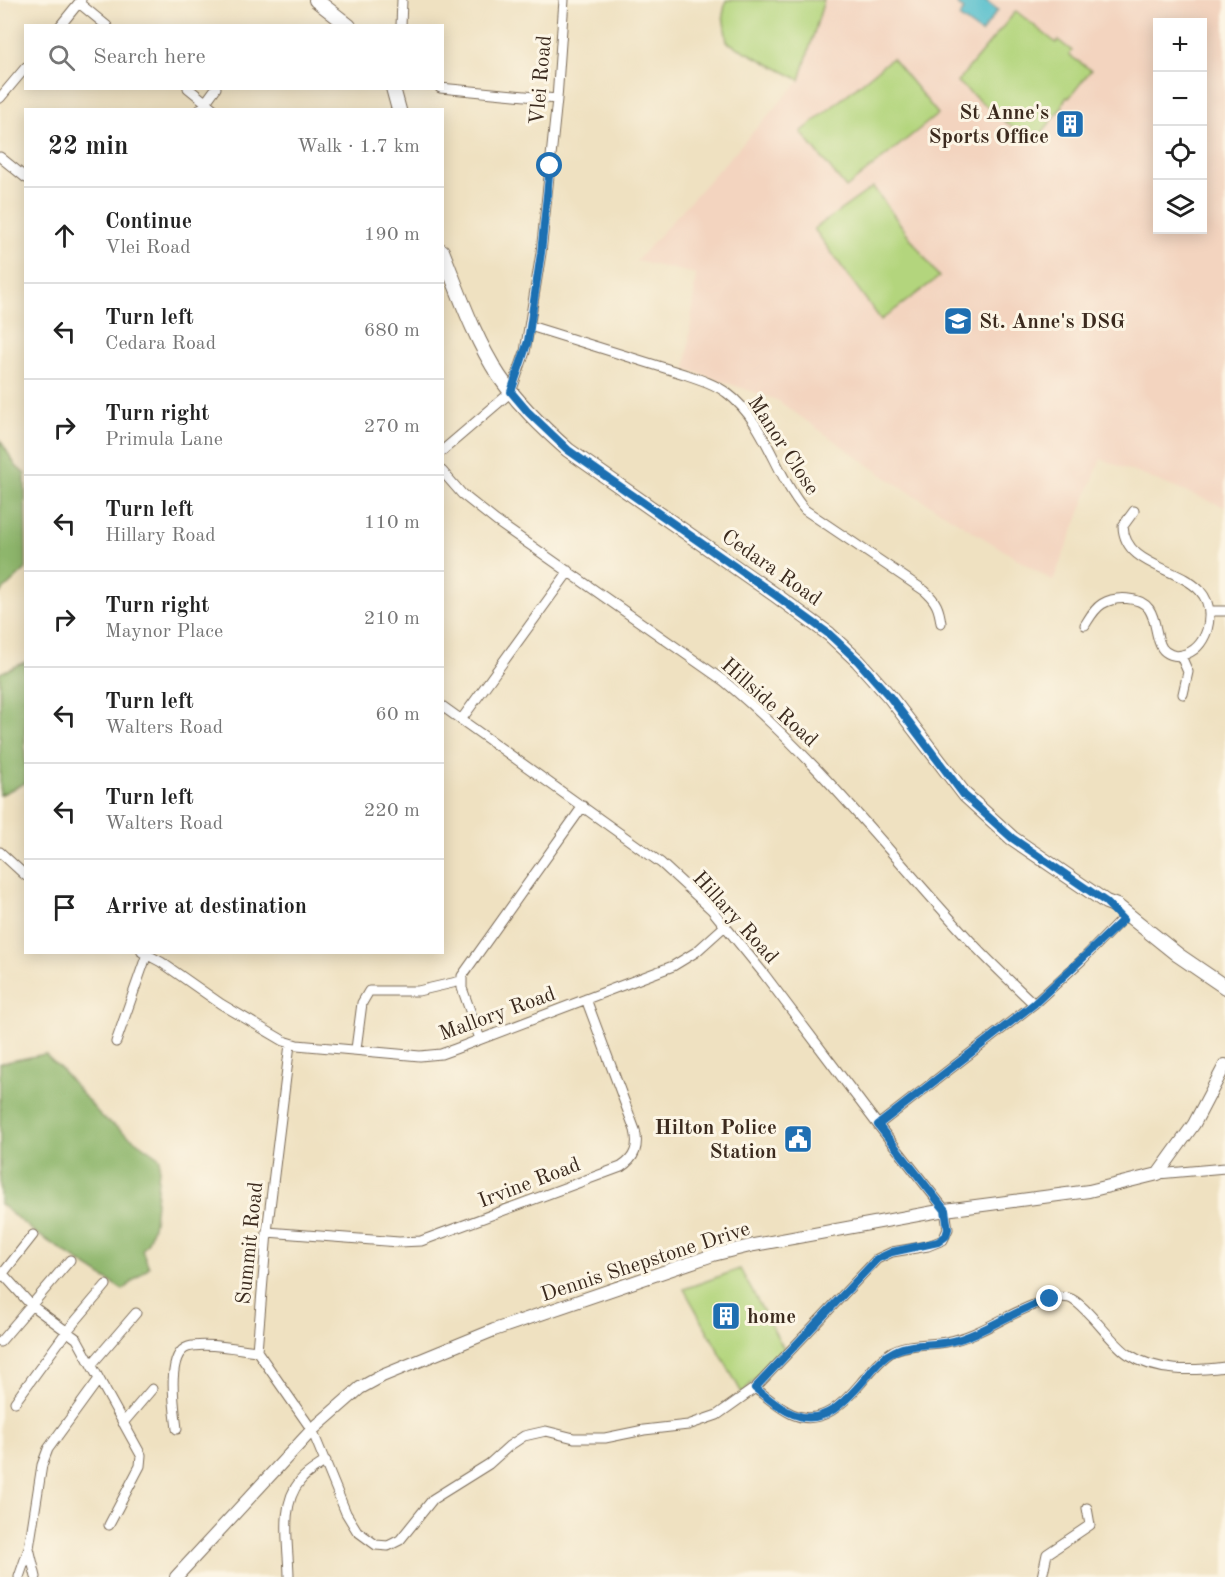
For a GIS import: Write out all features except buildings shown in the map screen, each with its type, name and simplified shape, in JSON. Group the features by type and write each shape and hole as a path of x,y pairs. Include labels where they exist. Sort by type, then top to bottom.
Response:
{"main road":[{"path":"316,0 346,24"},
{"path":"394,90 398,108"},
{"name":"Cedara Road","path":"444,256 481,344 499,375 528,412 568,450 829,634 858,661 890,697 964,795 1012,838 1106,902 1117,906 1125,917 1224,988"}],"street":[{"path":"401,24 402,0"},
{"name":"Vlei Road","path":"511,392 525,352 541,253 557,99 564,0"},
{"path":"62,24 80,2 105,24"},
{"path":"0,98 24,69"},
{"path":"444,88 557,99"},
{"path":"190,90 203,106 215,90"},
{"path":"0,157 24,176"},
{"name":"Manor Close","path":"530,326 684,374 709,383 728,394 748,415 805,510 925,591 935,600 941,623"},
{"path":"444,449 511,392"},
{"name":"Hillside Road","path":"444,473 477,507 724,681 776,726 976,947 1034,1004"},
{"path":"1085,625 1094,610 1103,603 1116,598 1131,599 1143,603 1149,609 1162,647 1167,654 1181,656 1191,652 1205,636 1212,611 1210,601 1198,584 1157,565 1138,554 1129,545 1123,526 1134,511"},
{"path":"461,720 569,572"},
{"path":"1212,611 1225,611"},
{"path":"1181,656 1188,672 1183,694"},
{"name":"Hillary Road","path":"444,707 661,863 712,910 764,974 945,1210"},
{"path":"480,1039 464,996 461,981 471,962 583,806"},
{"path":"0,852 24,874"},
{"path":"878,1125 1034,1004 1125,917"},
{"name":"Mallory Road","path":"146,954 221,1004 290,1044 420,1056 441,1054 679,964 726,926"},
{"path":"116,1042 145,954"},
{"path":"356,1049 362,1003 369,991 418,992 461,981"},
{"name":"Irvine Road","path":"267,1232 399,1242 421,1241 621,1167 629,1162 635,1154 637,1145 635,1130 586,999"},
{"name":"Summit Road","path":"257,1351 267,1232 290,1044"},
{"path":"1158,1174 1194,1124 1225,1065"},
{"path":"1158,1174 1225,1168"},
{"name":"Dennis Shepstone Drive","path":"176,1577 312,1430 360,1388 382,1376 505,1326 713,1255 754,1245 945,1210 1089,1191 1158,1174"},
{"path":"177,1430 173,1384 174,1365 180,1352 190,1346 257,1351 312,1430 346,1513 357,1531 369,1541 383,1547 400,1540 433,1499 489,1464 524,1436 546,1431 587,1439 688,1425 717,1415 755,1388 877,1259 892,1252 928,1246 943,1240 948,1229 945,1210"},
{"path":"3,1273 33,1235"},
{"path":"0,1260 3,1273 30,1305 77,1339 141,1455 142,1460 109,1525"},
{"path":"0,1342 70,1260"},
{"path":"15,1402 67,1332 106,1285"},
{"path":"755,1388 791,1414 811,1418 837,1408 846,1401 874,1368 892,1352 905,1347 949,1342 977,1333 1033,1305 1061,1298 1074,1300 1128,1354 1152,1365 1177,1370 1225,1367"},
{"path":"92,1364 136,1313"},
{"path":"19,1577 29,1548 42,1465 48,1449 99,1379"},
{"path":"123,1423 152,1389"},
{"path":"289,1577 287,1529 291,1497 302,1479 326,1461"},
{"path":"1042,1577 1047,1554 1090,1525 1087,1508"},
{"path":"29,1548 36,1577"}],"shaded area":[{"name":"St. Anne's DSG","path":"824,0 1225,0 1225,507 1101,459 1053,581 890,480 777,400 686,369 696,274 636,261 800,80"}],"green space":[{"path":"726,0 824,0 800,80 727,42 723,15"},
{"path":"1016,11 1056,43 1058,40 1072,51 1069,55 1091,70 1069,98 1067,97 1063,106 1041,134 1038,132 1030,142 957,82"},
{"path":"892,58 938,114 846,188 801,132"},
{"path":"873,187 939,277 881,320 814,229"},
{"path":"0,440 16,466 24,473 24,571 0,593"},
{"path":"24,662 24,783 0,795 0,673"},
{"path":"45,1054 101,1116 160,1158 154,1223 148,1242 142,1250 149,1267 123,1290 34,1232 0,1204 0,1063"},
{"path":"740,1269 784,1349 742,1393 684,1289"}],"water":[{"path":"960,0 985,0 998,10 981,33 959,17 964,10 957,4"}],"place":[{"name":"St Anne's Sports Office","path":"1070,124"},
{"name":"St. Anne's DSG","path":"958,321"},
{"name":"Hilton Police Station","path":"798,1139"},
{"name":"home","path":"726,1316"}],"route":[{"path":"550,166 541,253 528,341 511,392 543,428 568,450 829,634 858,661 890,697 964,795 1012,838 1106,902 1123,920 1034,1004 878,1125 945,1210 948,1229 946,1236 943,1240 928,1246 892,1252 877,1259 755,1388 791,1414 811,1418 821,1415 846,1401 881,1360 899,1348 949,1342 977,1333 1050,1299"}]}
